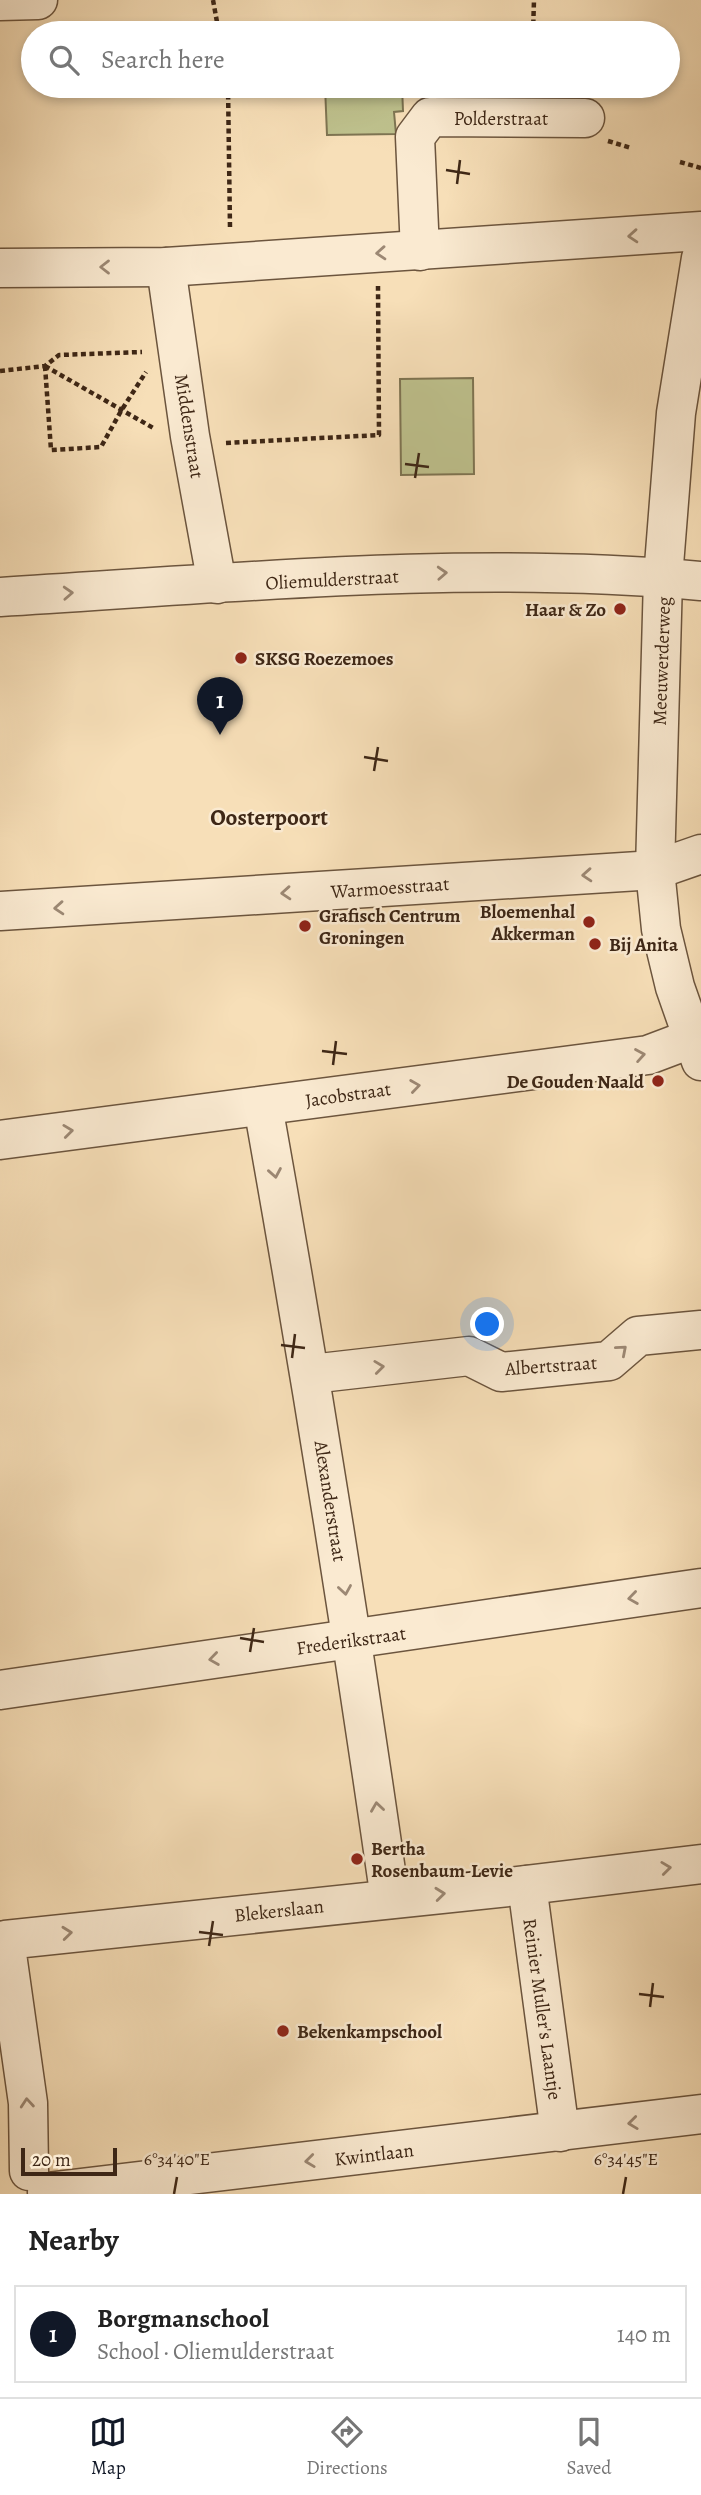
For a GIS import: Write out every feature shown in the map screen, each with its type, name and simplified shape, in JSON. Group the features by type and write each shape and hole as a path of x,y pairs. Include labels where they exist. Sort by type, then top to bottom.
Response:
{"street":[{"path":"0,1 38,0"},
{"name":"Polderstraat","path":"420,251 415,137 430,117 585,118"},
{"path":"0,268 166,267 701,231"},
{"name":"Meeuwerderweg","path":"698,1045 676,987 661,929 655,870 663,578 689,406 701,258"},
{"name":"Middenstraat","path":"166,267 169,350 191,444 217,584"},
{"name":"Oliemulderstraat","path":"0,597 464,572 701,581"},
{"name":"Warmoesstraat","path":"0,911 655,870 701,854"},
{"name":"Jacobstraat","path":"0,1140 649,1055 698,1045"},
{"name":"Alexanderstraat","path":"263,1106 311,1374 353,1639 390,1899"},
{"name":"Albertstraat","path":"311,1374 469,1356 501,1372 609,1361 638,1336 701,1329"},
{"name":"Frederikstraat","path":"0,1690 701,1588"},
{"name":"Blekerslaan","path":"41,2186 5,1940 701,1864"},
{"name":"Reinier Muller's Laantje","path":"527,1885 560,2133"},
{"name":"Kwintlaan","path":"41,2186 560,2133 701,2114"},
{"path":"0,2143 41,2186"}],"path":[{"path":"213,0 217,21"},
{"path":"533,21 534,0"},
{"path":"228,98 230,263"},
{"path":"680,162 701,168"},
{"path":"45,366 184,445 379,435 378,253"},
{"path":"0,371 45,366 59,355 169,350"},
{"path":"45,366 51,450 101,447 121,411 169,350"}],"green space":[{"path":"325,98 402,98 403,111 394,112 396,134 327,135"},
{"path":"473,378 474,474 401,475 400,379"}],"place":[{"name":"Haar & Zo","path":"620,609"},
{"name":"SKSG Roezemoes","path":"241,658"},
{"name":"Borgmanschool","path":"220,735"},
{"name":"Bloemenhal Akkerman","path":"589,922"},
{"name":"Grafisch Centrum Groningen","path":"305,926"},
{"name":"Bij Anita","path":"595,944"},
{"name":"De Gouden Naald","path":"658,1081"},
{"name":"Bertha Rosenbaum-Levie","path":"357,1859"},
{"name":"Bekenkampschool","path":"283,2031"}],"district":[{"name":"Oosterpoort","path":"269,817"}]}
